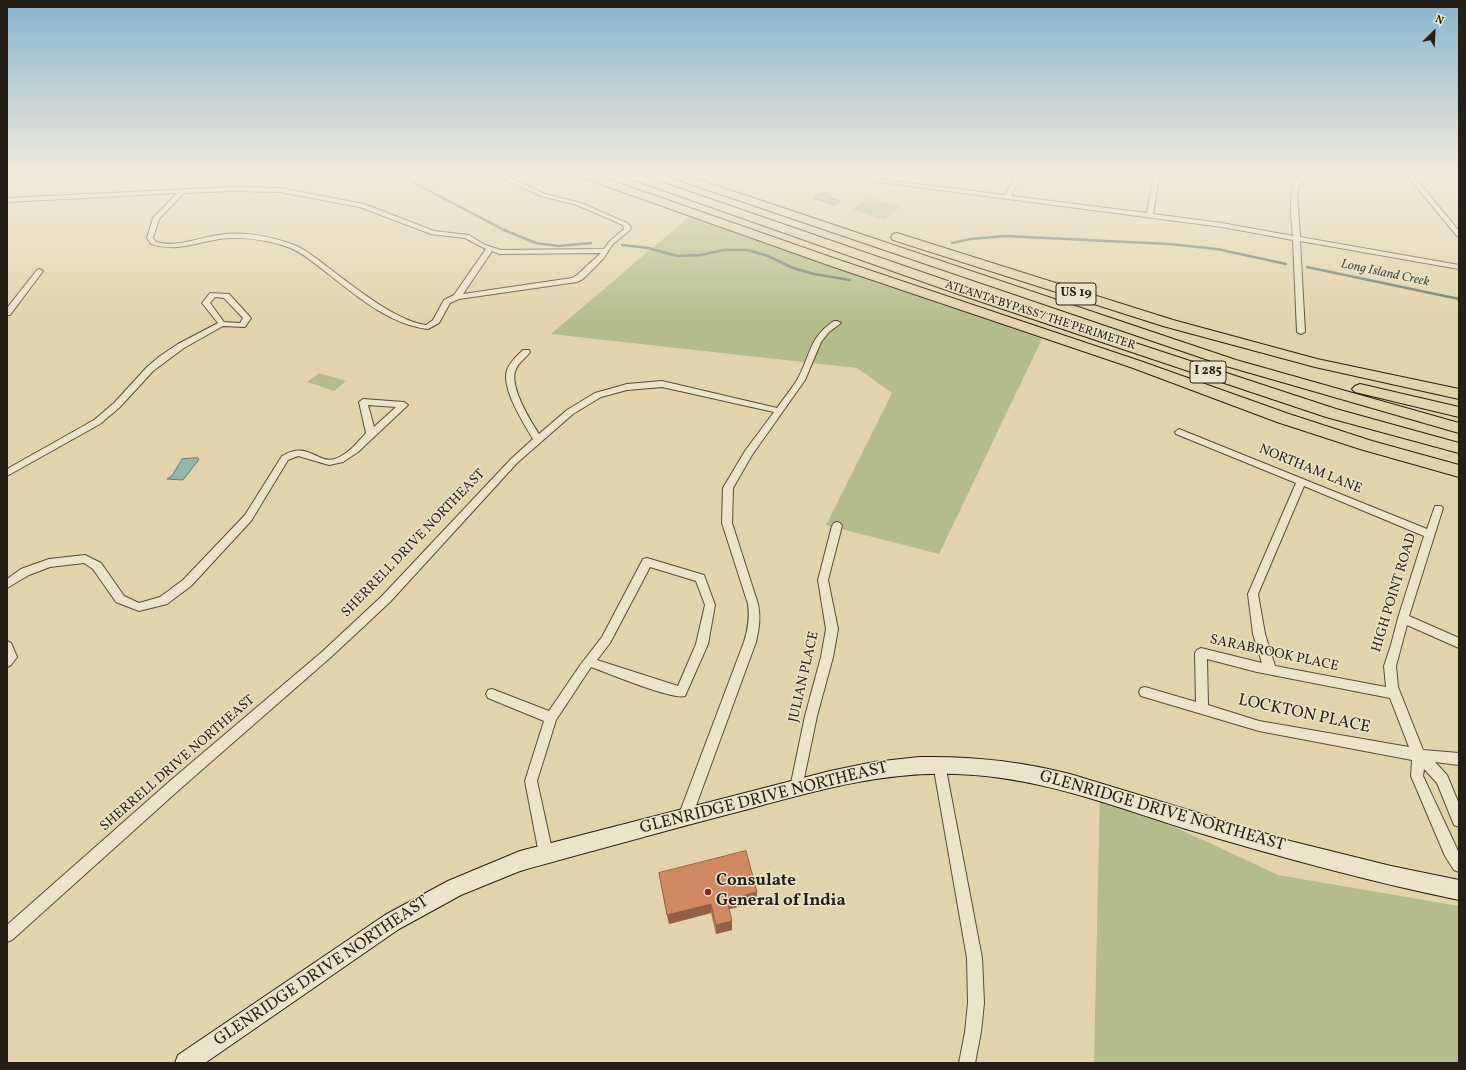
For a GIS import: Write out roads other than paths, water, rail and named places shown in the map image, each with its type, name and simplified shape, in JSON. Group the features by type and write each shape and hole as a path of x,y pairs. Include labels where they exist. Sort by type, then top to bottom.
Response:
{"highway":[{"path":"721,223 1138,365 1283,418 1366,445 1459,471"},
{"name":"ATLANTA BYPASS / THE PERIMETER","path":"767,223 960,290 1331,413 1459,448"},
{"name":"ATLANTA BYPASS / THE PERIMETER","path":"816,223 1230,363 1459,428"},
{"name":"US 19","path":"856,223 1168,323 1315,363 1459,394"},
{"path":"1058,305 1275,366 1459,412"},
{"path":"1138,365 1233,404 1339,442 1459,481"}],"main road":[{"name":"GLENRIDGE DRIVE NORTHEAST","path":"186,1063 392,922 421,904 488,872 546,854 796,788 894,766 939,764 989,767 1061,780 1281,848 1346,865 1459,890"}],"street":[{"path":"155,223 150,238 153,243 162,245 178,245 229,236 284,243 301,251 374,303 420,326 428,327 436,321 447,302 457,297 574,280 580,277 606,251 611,243 627,230 628,227 623,223"},
{"path":"406,223 433,233 467,236 490,249 511,253 606,251"},
{"path":"1207,223 1459,267"},
{"path":"1296,223 1301,332"},
{"path":"1449,223 1459,235"},
{"path":"457,297 490,249"},
{"path":"7,313 39,271"},
{"path":"7,473 27,460 73,437 97,422 117,405 150,369 181,346 222,324 242,325 247,318 226,296 213,296 206,303 222,324"},
{"path":"685,817 750,642 754,627 753,604 727,523 728,488 748,453 801,380 817,342 826,330 837,323"},
{"path":"526,352 517,360 510,373 512,386 523,417 538,440"},
{"name":"SHERRELL DRIVE NORTHEAST","path":"7,935 175,785 327,654 386,599 514,461 570,412 598,395 627,386 662,384 779,411"},
{"name":"NORTHAM LANE","path":"1179,432 1430,534"},
{"path":"7,584 25,572 49,563 85,559 98,566 120,599 139,607 163,601 188,583 248,518 285,458 293,453 304,454 318,460 335,462 361,446 372,434"},
{"path":"1270,669 1259,634 1253,594 1301,482"},
{"name":"HIGH POINT ROAD","path":"1438,508 1402,618 1397,645 1390,666 1392,687 1419,755 1442,780 1459,820"},
{"name":"JULIAN PLACE","path":"796,788 811,716 827,657 832,629 822,580 837,526"},
{"path":"546,854 531,781 551,718 590,662 606,640 647,562 700,578 710,605 702,644 681,692 667,689 590,662"},
{"path":"1402,618 1459,642"},
{"path":"7,646 11,657 7,662"},
{"name":"SARABROOK PLACE","path":"1202,709 1201,653 1270,669 1395,694"},
{"name":"LOCKTON PLACE","path":"1145,692 1259,726 1419,755 1459,759"},
{"path":"492,694 551,718"},
{"name":"HIGH POINT ROAD","path":"1419,755 1417,776 1450,851 1459,865"},
{"path":"939,764 973,942 977,972 975,1026 967,1063"}],"water":[{"path":"182,459 199,459 197,462 183,480 167,479 172,476"}],"waterway":[{"name":"Long Island Creek","path":"491,223 536,243 558,246 591,243"},
{"name":"Long Island Creek","path":"952,243 970,239 1005,236 1169,244 1217,249 1286,264"},
{"name":"Long Island Creek","path":"622,245 648,248 678,256 701,255 724,250 747,250 768,256 793,268 814,274 850,280"},
{"name":"Long Island Creek","path":"1307,267 1459,299"}],"place":[{"name":"Consulate General of India","path":"708,892"}]}
